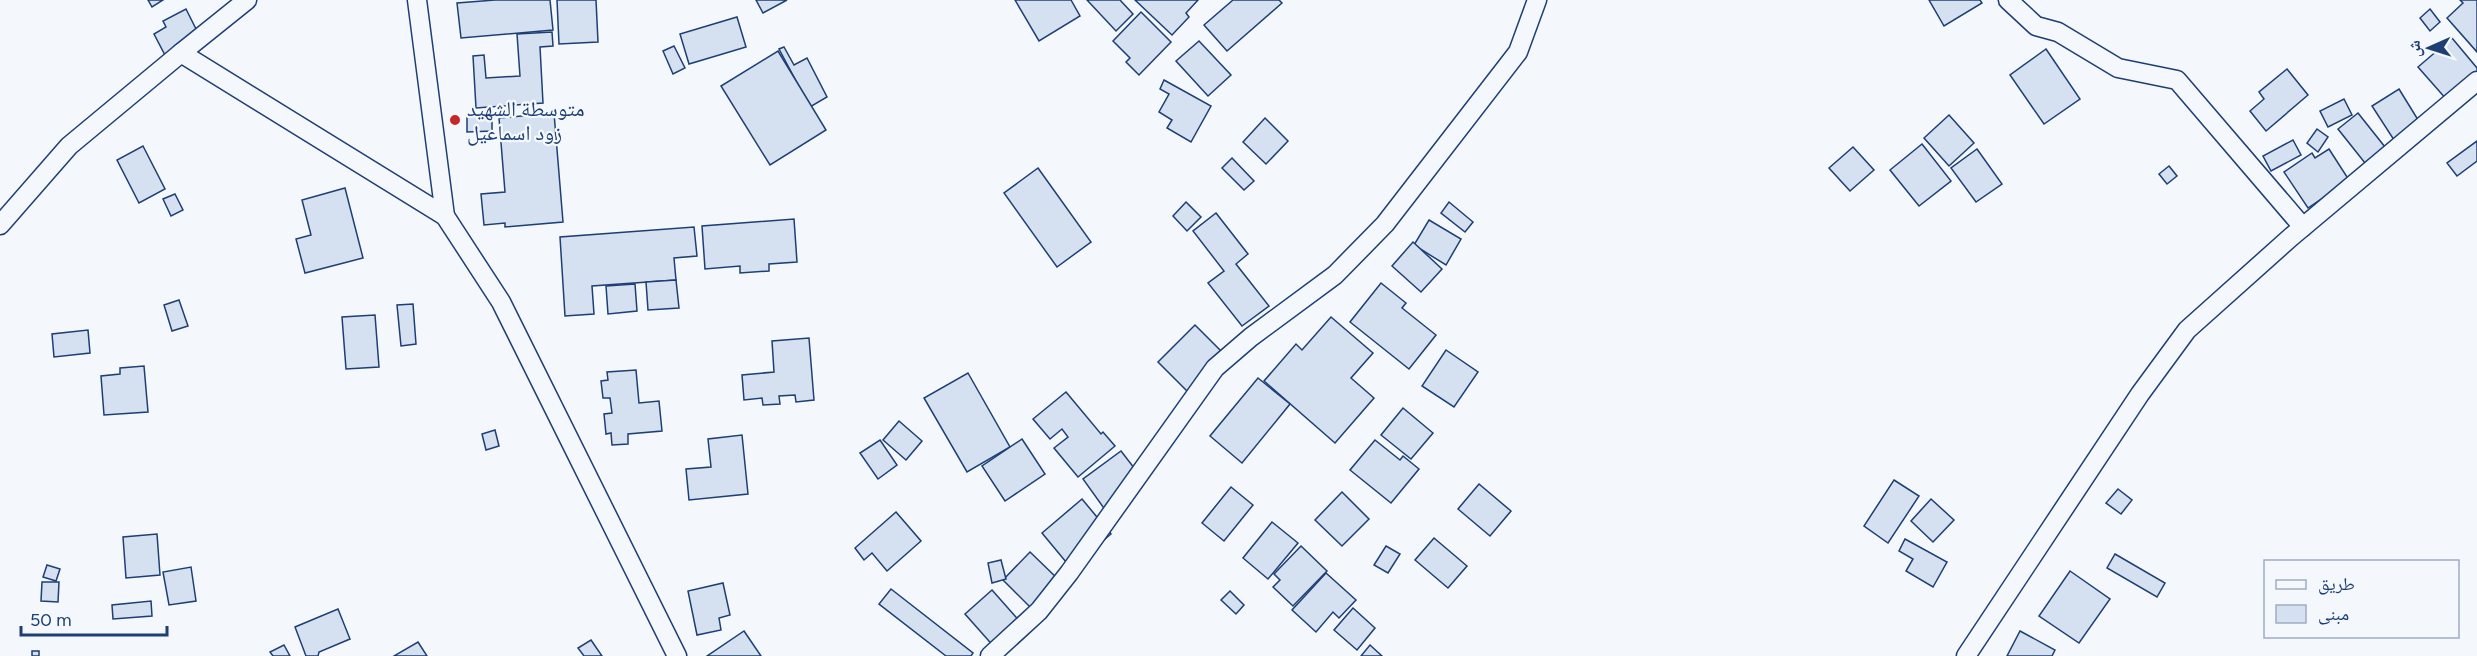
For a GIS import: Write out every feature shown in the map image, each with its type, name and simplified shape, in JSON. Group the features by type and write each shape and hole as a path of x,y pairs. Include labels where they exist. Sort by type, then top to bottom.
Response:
{"street":[{"path":"0,225 69,146 247,0"},
{"path":"417,0 445,216"},
{"path":"990,656 1039,611 1069,573 1215,368 1335,275 1384,224 1518,52 1537,0"},
{"path":"2008,0 2036,26 2058,32 2118,68 2177,80 2304,227"},
{"path":"181,52 445,216 501,302 677,656"},
{"path":"1966,656 2140,394 2187,330 2304,227 2477,81"}],"building":[{"path":"148,0 163,0 152,7"},
{"path":"550,0 553,30 461,38 457,3"},
{"path":"557,0 596,0 598,42 559,44"},
{"path":"756,0 787,0 763,13"},
{"path":"1015,0 1071,0 1080,16 1039,41"},
{"path":"1087,0 1120,0 1133,14 1116,31"},
{"path":"1135,0 1198,0 1186,13 1189,17 1172,35"},
{"path":"1233,0 1279,0 1282,3 1227,51 1204,25"},
{"path":"1929,0 1980,0 1982,3 1944,26"},
{"path":"2460,0 2477,0 2477,52 2447,18 2463,3"},
{"path":"186,9 201,39 166,57 154,34 166,27 163,21"},
{"path":"2430,9 2440,22 2430,31 2420,18"},
{"path":"1141,12 1171,42 1139,75 1126,62 1130,58 1113,41"},
{"path":"737,17 746,47 689,64 680,34"},
{"path":"552,32 553,46 540,47 543,103 476,108 473,56 484,55 486,78 520,76 517,34"},
{"path":"2452,38 2477,68 2477,74 2447,100 2418,67"},
{"path":"1199,41 1231,75 1208,96 1176,61"},
{"path":"674,46 685,68 673,74 663,51"},
{"path":"784,47 794,65 807,58 827,97 810,107 779,49"},
{"path":"2046,49 2080,99 2044,124 2010,75"},
{"path":"778,51 826,130 770,165 721,86"},
{"path":"2287,69 2308,95 2266,131 2250,111 2264,99 2259,92"},
{"path":"1164,80 1211,106 1191,142 1167,128 1172,120 1159,112 1169,94 1160,89"},
{"path":"2399,89 2420,123 2394,140 2372,106"},
{"path":"2344,99 2352,115 2328,127 2320,111"},
{"path":"492,113 492,131 467,132 467,114"},
{"path":"554,113 563,222 505,227 505,223 484,225 481,194 505,192 499,118"},
{"path":"2358,113 2385,147 2365,163 2338,129"},
{"path":"1949,115 1974,143 1949,166 1924,138"},
{"path":"1265,118 1288,141 1266,164 1243,142"},
{"path":"2317,129 2328,137 2318,152 2307,143"},
{"path":"2293,140 2301,155 2271,171 2263,156"},
{"path":"2477,141 2477,161 2457,176 2447,163"},
{"path":"1922,144 1951,181 1919,206 1890,170"},
{"path":"143,146 165,189 139,203 117,160"},
{"path":"1853,147 1874,170 1850,191 1829,168"},
{"path":"1977,149 2002,184 1976,202 1951,168"},
{"path":"2329,149 2349,180 2308,208 2284,172 2312,153 2315,158"},
{"path":"1232,158 1254,181 1244,190 1222,168"},
{"path":"2169,166 2177,176 2167,184 2159,174"},
{"path":"1038,168 1091,242 1057,267 1004,193"},
{"path":"345,188 363,258 305,273 296,239 311,235 302,200"},
{"path":"175,194 183,210 171,216 163,199"},
{"path":"1186,202 1201,217 1187,231 1173,216"},
{"path":"1449,202 1473,222 1465,232 1441,213"},
{"path":"1216,213 1248,254 1236,264 1269,306 1242,326 1208,283 1224,271 1193,231"},
{"path":"794,219 797,262 769,264 769,271 740,273 740,266 705,269 702,226"},
{"path":"1429,220 1461,239 1446,265 1414,245"},
{"path":"694,227 697,256 674,258 676,280 592,286 594,314 565,316 560,237"},
{"path":"1413,242 1442,269 1421,292 1392,266"},
{"path":"676,280 679,308 648,310 646,282"},
{"path":"1381,283 1406,303 1402,308 1436,335 1409,369 1350,322"},
{"path":"635,284 637,311 608,314 606,286"},
{"path":"179,300 188,326 172,331 164,305"},
{"path":"413,304 416,344 401,346 397,305"},
{"path":"375,315 379,367 346,369 342,317"},
{"path":"1331,317 1373,353 1351,378 1374,398 1335,443 1264,381 1296,344 1302,350"},
{"path":"1195,325 1229,359 1192,396 1158,362"},
{"path":"88,330 90,353 54,357 52,334"},
{"path":"809,338 814,400 796,402 795,395 779,396 780,404 763,405 762,398 744,400 742,375 774,372 772,341"},
{"path":"1446,350 1478,372 1454,407 1422,386"},
{"path":"144,366 148,412 104,415 101,376 120,374 120,368"},
{"path":"636,370 639,403 659,401 662,431 628,434 628,444 612,445 611,433 606,434 604,414 612,413 610,398 603,398 601,381 608,380 607,372"},
{"path":"968,373 1010,447 967,472 924,398"},
{"path":"1258,378 1290,404 1242,463 1210,436"},
{"path":"1066,392 1101,434 1103,432 1115,446 1078,477 1054,448 1068,437 1062,429 1050,439 1033,419"},
{"path":"1403,408 1433,433 1411,459 1381,435"},
{"path":"899,421 922,441 906,460 883,440"},
{"path":"495,430 499,446 486,450 482,434"},
{"path":"742,435 748,494 689,500 686,469 711,467 708,439"},
{"path":"1022,439 1045,474 1005,501 982,466"},
{"path":"880,440 897,465 878,479 860,453"},
{"path":"1375,440 1400,460 1403,456 1419,469 1391,503 1350,470"},
{"path":"1121,451 1145,482 1106,511 1083,479"},
{"path":"1894,480 1919,496 1888,543 1864,526"},
{"path":"1479,484 1511,511 1490,536 1458,509"},
{"path":"1231,487 1253,505 1224,541 1202,523"},
{"path":"2118,489 2132,500 2121,514 2106,503"},
{"path":"1342,492 1369,519 1342,546 1315,520"},
{"path":"1082,499 1111,534 1071,568 1042,533"},
{"path":"1931,499 1954,520 1933,542 1911,521"},
{"path":"896,512 921,541 887,571 872,553 864,560 855,548"},
{"path":"1272,522 1298,543 1268,579 1243,558"},
{"path":"157,534 160,575 126,578 123,537"},
{"path":"1434,538 1467,566 1448,588 1415,560"},
{"path":"1905,539 1947,562 1933,587 1906,571 1913,559 1899,551"},
{"path":"1301,546 1327,571 1293,606 1273,587 1280,580 1274,574"},
{"path":"1386,546 1400,554 1388,573 1374,565"},
{"path":"1030,552 1060,581 1033,610 1003,580"},
{"path":"2115,554 2165,583 2157,597 2107,568"},
{"path":"1001,560 1006,579 992,583 988,563"},
{"path":"47,565 60,569 56,581 43,577"},
{"path":"191,567 196,601 169,605 163,572"},
{"path":"2070,571 2110,599 2079,643 2039,616"},
{"path":"1326,573 1356,600 1339,618 1333,612 1316,632 1292,610"},
{"path":"42,582 59,582 58,602 41,601"},
{"path":"723,583 730,615 719,618 721,630 697,635 688,591"},
{"path":"891,589 973,653 971,656 946,656 879,604"},
{"path":"992,590 1023,625 996,649 965,614"},
{"path":"1230,591 1244,605 1236,614 1221,600"},
{"path":"151,601 152,616 113,619 112,605"},
{"path":"1353,608 1375,628 1357,650 1334,630"},
{"path":"338,609 350,639 319,652 318,656 306,656 295,627"},
{"path":"744,631 761,656 707,656"},
{"path":"2020,631 2055,650 2052,656 2007,656"},
{"path":"591,640 602,656 584,656 578,648"},
{"path":"418,642 427,656 394,656"},
{"path":"284,645 290,656 273,656 270,652"},
{"path":"1370,645 1382,656 1361,656"},
{"path":"32,651 39,651 39,656 32,656"}],"place":[{"name":"متوسطة الشهيد زود اسماعيل","path":"455,120"}]}
